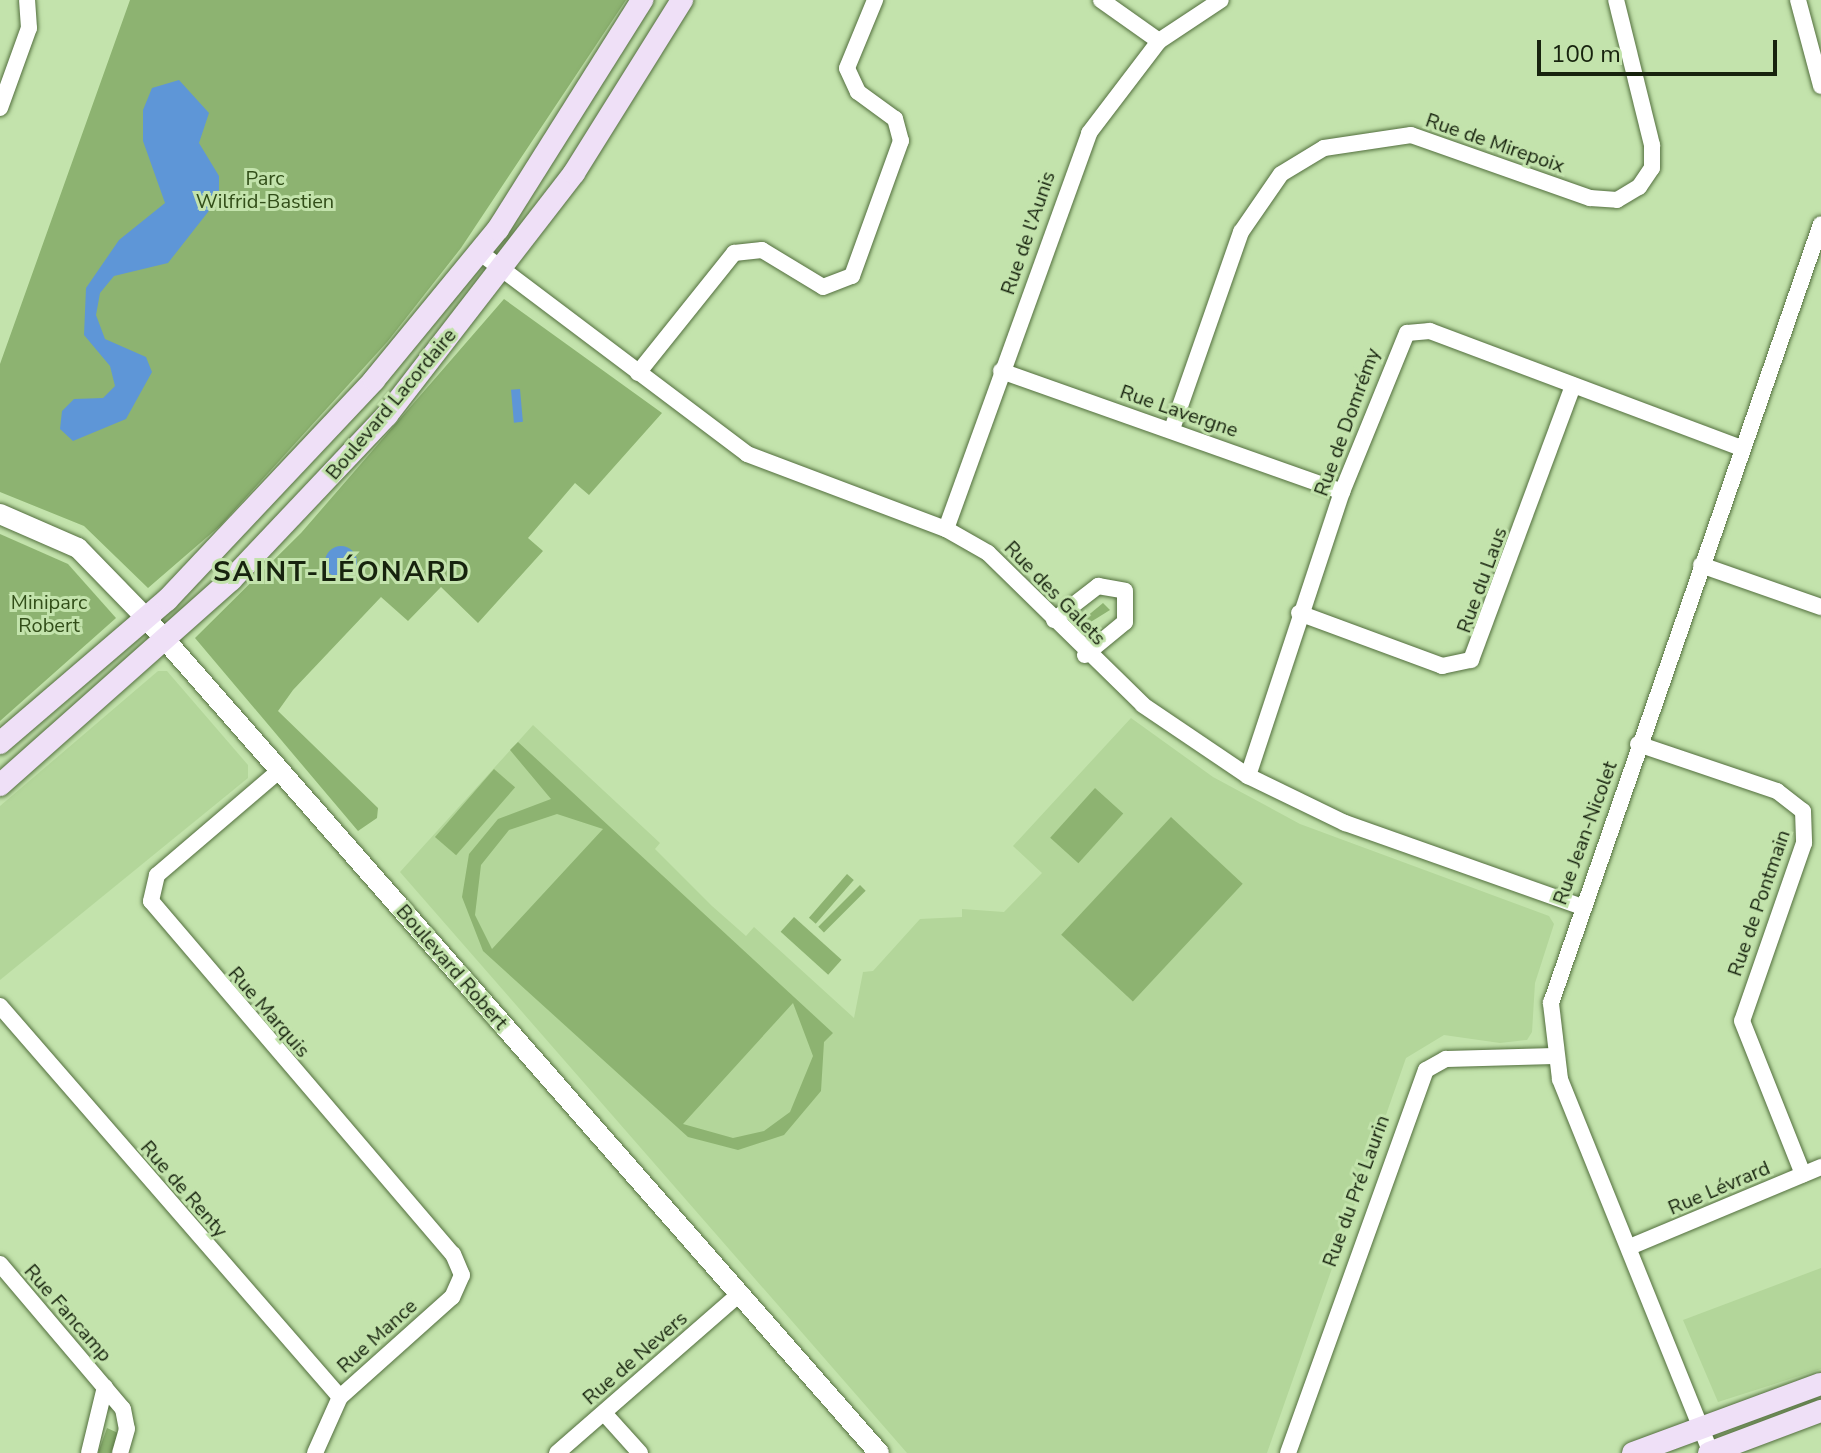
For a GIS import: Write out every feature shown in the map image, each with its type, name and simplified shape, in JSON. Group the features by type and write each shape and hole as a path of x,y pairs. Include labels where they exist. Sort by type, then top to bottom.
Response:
{"main road":[{"name":"Boulevard Lacordaire","path":"0,743 146,618 317,443 478,251 642,0"},
{"name":"Boulevard Lacordaire","path":"0,785 166,641 328,481 503,269 574,173 682,0"},
{"path":"1633,1453 1821,1384"},
{"path":"1711,1453 1821,1411"}],"street":[{"path":"0,108 29,28 27,0"},
{"path":"638,373 734,253 762,250 823,287 852,276 901,141 895,119 858,92 847,68 875,0"},
{"path":"1101,0 1159,41"},
{"name":"Rue de l'Aunis","path":"946,529 1071,170 1112,97 1159,41 1221,0"},
{"name":"Rue de Mirepoix","path":"1172,429 1241,232 1281,174 1324,148 1411,135 1590,198 1617,200 1639,187 1652,168 1652,145 1616,0"},
{"path":"1798,0 1821,86"},
{"name":"Rue Jean-Nicolet","path":"1711,1453 1704,1427 1555,1056 1551,1003 1580,906 1821,224"},
{"name":"Rue des Galets","path":"478,251 757,459 946,529 1003,565 1085,655 1178,731 1248,776 1345,823 1580,906"},
{"name":"Rue de Domrémy","path":"1248,776 1299,613 1342,492 1407,333 1430,331 1742,448"},
{"name":"Rue Lavergne","path":"1001,371 1172,429 1342,492"},
{"name":"Rue du Laus","path":"1299,613 1442,666 1471,660 1573,385"},
{"name":"Boulevard Robert","path":"0,514 78,548 146,618 879,1453"},
{"path":"1701,565 1821,607"},
{"path":"1054,620 1098,586 1125,591 1125,622 1085,655"},
{"name":"Rue de Pontmain","path":"1638,744 1777,791 1803,811 1804,843 1742,1021 1803,1174"},
{"name":"Rue Marquis","path":"280,770 157,875 151,901 453,1254 462,1275 452,1297"},
{"name":"Rue de Renty","path":"0,1007 340,1397"},
{"name":"Rue du Pré Laurin","path":"1288,1453 1426,1070 1446,1059 1555,1056"},
{"name":"Rue Lévrard","path":"1632,1246 1821,1167"},
{"name":"Rue Fancamp","path":"0,1264 105,1387 128,1422 120,1453"},
{"name":"Rue de Nevers","path":"557,1453 739,1294"},
{"name":"Rue Mance","path":"315,1453 340,1397 452,1297"},
{"name":"Rue Fancamp","path":"89,1453 105,1387"},
{"path":"604,1413 640,1453"}],"shaded area":[{"path":"158,671 167,671 248,765 248,778 0,980 0,806"},
{"path":"1131,718 1213,777 1300,824 1549,916 1554,924 1535,983 1532,1032 1527,1040 1500,1043 1444,1035 1406,1058 1267,1453 907,1453 400,872 533,725 660,843 655,849 712,906 746,936 754,927 854,1018 863,972 873,971 920,919 962,917 962,909 1004,912 1042,873 1013,846"},
{"path":"1821,1268 1821,1369 1718,1402 1683,1320"}],"green space":[{"name":"Parc Wilfrid-Bastien","path":"130,0 626,0 461,248 388,341 221,525 148,588 84,526 0,492 0,364"},
{"path":"504,299 662,413 589,495 575,483 528,538 543,551 478,623 441,587 408,621 381,597 293,690 278,711 378,808 377,818 358,831 195,638 301,533"},
{"name":"Miniparc Robert","path":"0,534 68,564 116,618 0,721"},
{"path":"1103,603 1110,610 1081,628 1080,622"},
{"path":"518,742 833,1033 824,1042 821,1091 784,1135 738,1150 688,1137 483,951 462,897 469,854 498,819 551,799 510,750","holes":["557,814 603,829 492,949 475,915 481,865 509,830","793,1003 813,1056 790,1112 764,1131 733,1138 683,1124"]},
{"path":"494,769 515,787 456,855 435,837"},
{"path":"1095,788 1123,813 1078,863 1050,838"},
{"path":"1171,817 1243,884 1133,1002 1061,935"},
{"path":"847,874 854,880 816,924 809,918"},
{"path":"860,885 866,891 824,932 818,927"},
{"path":"794,917 842,960 828,975 781,932"},
{"path":"107,1428 118,1433 111,1453 98,1453"}],"water":[{"path":"179,80 209,113 199,143 219,176 219,198 168,263 114,276 100,293 96,315 105,339 146,357 152,372 126,419 73,441 60,429 62,411 74,399 103,398 115,386 110,366 84,335 86,288 119,240 165,203 143,141 143,110 152,88"},
{"path":"520,389 523,422 514,423 511,390"},
{"path":"341,546 352,551 357,562 352,573 341,578 330,573 325,562 330,551"}],"district":[{"name":"SAINT-LÉONARD","path":"342,572"}]}
